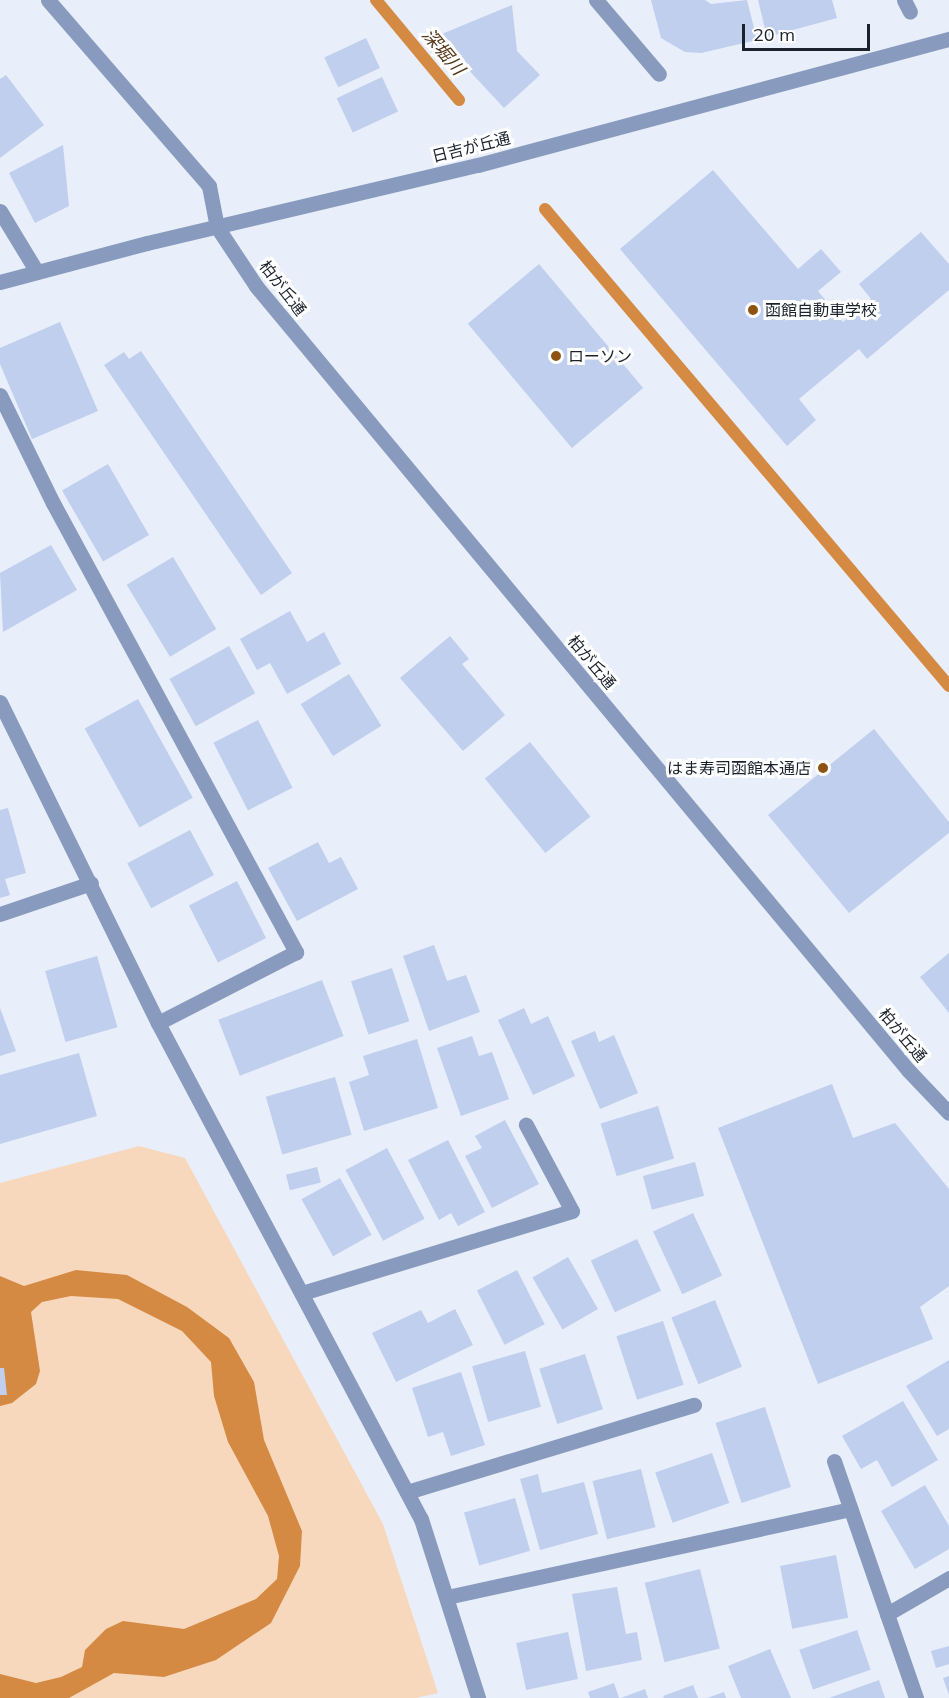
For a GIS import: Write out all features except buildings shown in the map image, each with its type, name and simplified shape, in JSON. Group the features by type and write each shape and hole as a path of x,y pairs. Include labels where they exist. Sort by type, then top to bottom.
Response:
{"street":[{"path":"48,0 209,186 217,227"},
{"path":"596,0 659,74"},
{"name":"日吉が丘通","path":"0,282 217,227 478,165 949,39"},
{"path":"0,211 37,272"},
{"name":"柏が丘通","path":"217,227 264,296 908,1070 949,1113"},
{"path":"0,395 53,503 296,952 158,1023"},
{"path":"0,702 158,1023 407,1492 447,1597 478,1698"},
{"path":"0,914 91,883"},
{"path":"302,1293 573,1211 526,1125"},
{"path":"407,1492 694,1405"},
{"path":"834,1461 916,1698"},
{"path":"447,1597 851,1509"},
{"path":"887,1614 949,1578"}],"shaded area":[{"path":"139,1146 185,1158 383,1524 438,1693 416,1698 0,1698 0,1183"},
{"path":"76,1270 127,1275 187,1307 229,1338 254,1382 264,1440 302,1531 300,1566 271,1623 216,1660 164,1677 114,1673 69,1698 0,1698 0,1674 36,1683 61,1677 82,1667 85,1650 106,1629 123,1621 184,1629 256,1599 277,1579 279,1556 268,1516 228,1442 214,1396 211,1362 182,1331 118,1299 71,1296 42,1302 31,1312 40,1371 36,1384 12,1403 0,1406 0,1276 24,1286"}],"waterway":[{"name":"深堀川","path":"376,0 459,100"},
{"path":"545,209 949,686"}],"place":[{"name":"函館自動車学校","path":"753,310"},
{"name":"ローソン","path":"556,356"},
{"name":"はま寿司函館本通店","path":"823,768"}]}
